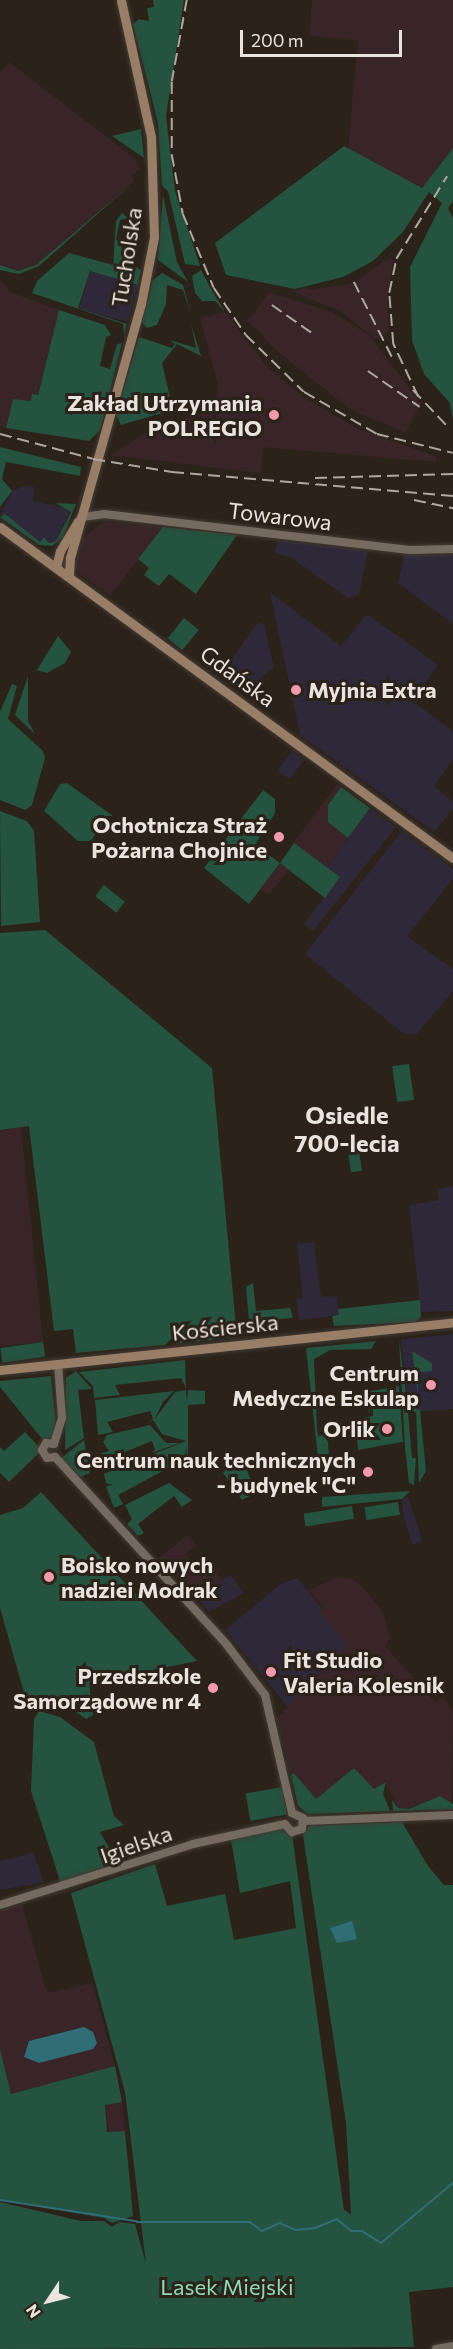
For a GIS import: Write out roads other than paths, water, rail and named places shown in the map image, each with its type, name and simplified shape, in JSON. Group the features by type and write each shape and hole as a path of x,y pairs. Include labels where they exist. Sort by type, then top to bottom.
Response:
{"main road":[{"name":"Tucholska","path":"69,576 70,558 141,304 154,237 151,137 121,0"},
{"name":"Tucholska","path":"56,567 60,551 81,517"},
{"name":"Gdańska","path":"0,527 43,556 453,858"},
{"path":"43,556 60,551"},
{"path":"56,567 70,558"},
{"name":"Kościerska","path":"0,1370 453,1322"}],"street":[{"path":"87,499 104,513"},
{"name":"Towarowa","path":"81,517 104,513 412,550 453,549"},
{"path":"57,1364 62,1418 54,1444 55,1457 259,1685 268,1701 292,1813 304,1821 453,1815"},
{"path":"54,1444 46,1443 42,1450 47,1458 55,1457"},
{"path":"285,1824 292,1813"},
{"name":"Igielska","path":"0,1905 193,1844 285,1824 296,1833 304,1821"},
{"path":"436,2349 453,2346"}],"water":[{"path":"352,1921 357,1939 337,1943 330,1928"},
{"path":"84,2027 93,2032 97,2043 93,2049 39,2063 24,2057 29,2041"}],"waterway":[{"path":"137,2222 250,2222 262,2231 280,2223 296,2230 315,2228 337,2219 352,2231 362,2231 381,2243 453,2183"},
{"path":"0,2200 136,2221"}],"railway":[{"path":"187,0 172,82 172,155 183,214 214,288 246,335 304,392 377,434 453,453"},
{"path":"418,397 393,344 389,293 396,259 447,176"},
{"path":"354,282 392,357"},
{"path":"272,305 312,333"},
{"path":"368,371 420,407"},
{"path":"413,390 450,429"},
{"path":"0,434 93,459 172,472 453,496"},
{"path":"315,478 453,474"},
{"path":"414,500 453,508"}],"place":[{"name":"Zakład Utrzymania POLREGIO","path":"274,415"},
{"name":"Myjnia Extra","path":"296,690"},
{"name":"Ochotnicza Straż Pożarna Chojnice","path":"279,837"},
{"name":"Centrum Medyczne Eskulap","path":"431,1385"},
{"name":"Orlik","path":"387,1429"},
{"name":"Centrum nauk technicznych - budynek \"C\"","path":"368,1472"},
{"name":"Boisko nowych nadziei Modrak","path":"49,1577"},
{"name":"Fit Studio Valeria Kolesnik","path":"271,1672"},
{"name":"Przedszkole Samorządowe nr 4","path":"213,1688"}],"district":[{"name":"Osiedle 700-lecia","path":"347,1129"}],"park label":[{"name":"Lasek Miejski","path":"227,2287"}]}
